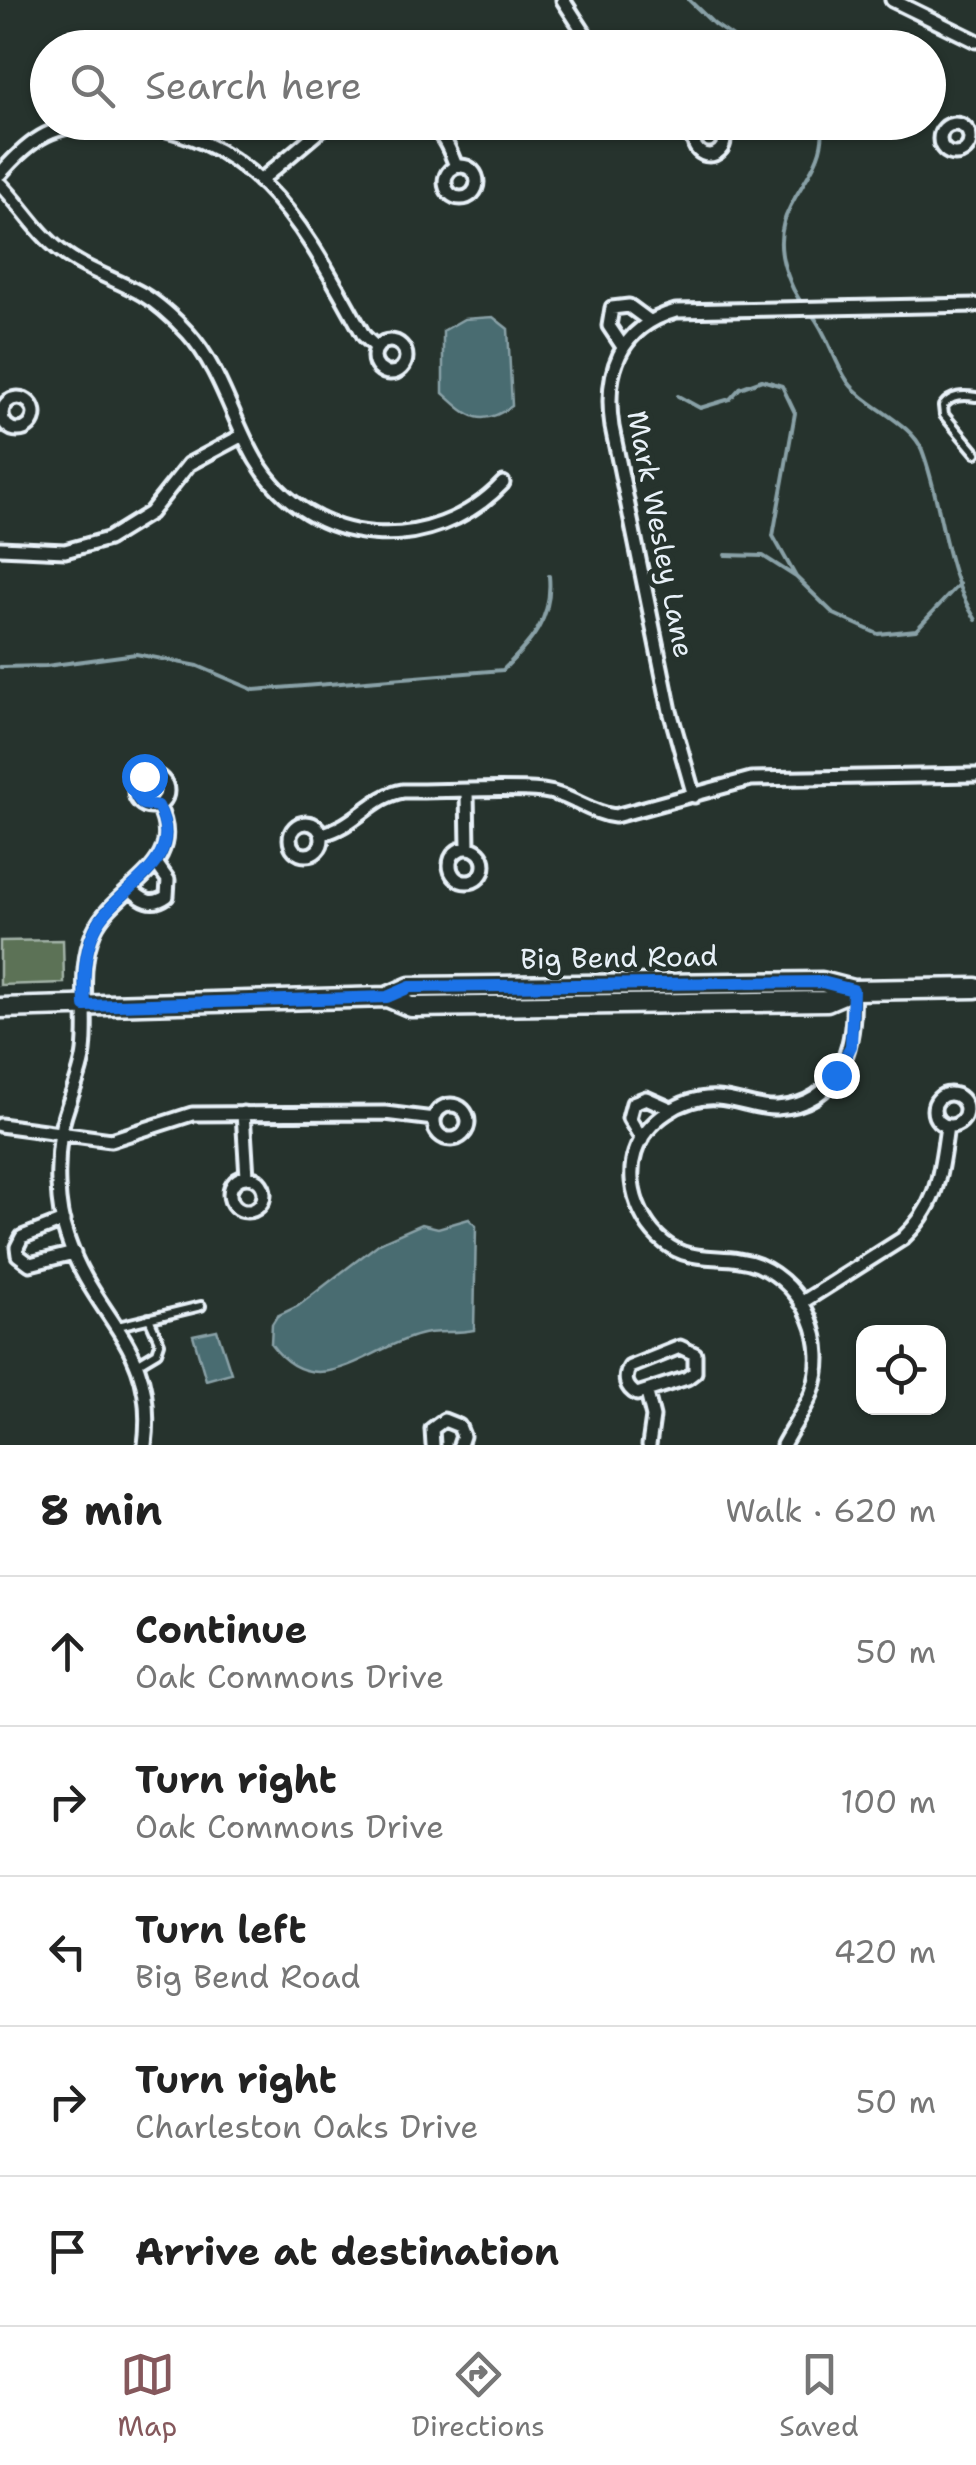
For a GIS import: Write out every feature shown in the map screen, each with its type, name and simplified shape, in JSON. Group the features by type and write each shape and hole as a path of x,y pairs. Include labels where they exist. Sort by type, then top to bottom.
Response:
{"main road":[{"name":"Big Bend Road","path":"0,1008 387,997 410,987 822,982 853,990 976,988"}],"street":[{"path":"563,0 582,30"},
{"path":"892,0 976,41"},
{"path":"0,174 34,140"},
{"path":"199,140 237,160 260,181 312,242 364,336 377,348"},
{"path":"260,181 308,140"},
{"path":"444,140 456,166"},
{"path":"0,184 60,250 142,294 191,336 266,474 290,501 334,526 367,535 392,536 432,529 461,517 503,483"},
{"path":"648,320 629,306 612,308 609,326 623,346 648,320 688,310 976,304"},
{"name":"Mark Wesley Lane","path":"623,346 612,381 612,427 670,711 694,796"},
{"path":"0,548 65,552 108,540 150,513 190,464 243,435"},
{"path":"322,834 349,825 391,793 542,791 616,816 751,779 976,775"},
{"path":"466,792 468,848"},
{"path":"145,1445 148,1404 137,1364 74,1253 63,1221 58,1171 60,1136 84,1052 83,965 94,930 104,915 156,863 166,836 158,806"},
{"path":"131,890 147,902 166,896 168,880 156,863"},
{"path":"783,1445 812,1391 818,1358 818,1340 802,1303 774,1274 756,1265 683,1253 666,1244 651,1229 632,1188 632,1162 650,1125 671,1110 698,1099 718,1098 759,1108 778,1108 812,1096 836,1075 851,1046 853,990"},
{"path":"642,1140 629,1118 632,1103 646,1098 671,1110"},
{"path":"243,1113 246,1177"},
{"path":"0,1126 111,1140 174,1118 243,1113 385,1113 434,1119"},
{"path":"802,1303 914,1228 941,1177 947,1126"},
{"path":"63,1221 22,1237 18,1255 30,1264 74,1253"},
{"path":"672,1348 686,1348 695,1354 695,1372 647,1393 636,1394 628,1387 630,1367 672,1348"},
{"path":"647,1393 653,1418 649,1445"},
{"path":"434,1445 432,1429 444,1420 459,1426 463,1436 460,1445"}],"lane":[{"path":"976,397 962,395 947,400 943,406 944,415 976,453"},
{"path":"118,1326 201,1306"},
{"path":"137,1364 158,1352 160,1343 149,1318"}],"green space":[{"path":"63,940 64,983 0,985 0,941"}],"water":[{"path":"493,317 508,329 512,406 491,417 475,417 443,393 443,331 464,319"},
{"path":"469,1219 476,1226 474,1330 419,1335 324,1372 288,1362 271,1344 272,1324 277,1316 298,1306 381,1242 422,1224 438,1228"},
{"path":"217,1330 231,1373 206,1380 193,1335"}],"waterway":[{"path":"689,0 723,30"},
{"path":"804,306 786,271 781,247 783,227 822,140"},
{"path":"811,313 848,382 917,440 929,471 950,559 976,620"},
{"path":"678,396 700,408 730,399 740,388 762,380 782,386 795,413 773,536 796,577"},
{"path":"725,555 763,556 796,577 834,614 878,634 916,630 959,584"},
{"path":"0,667 46,666 136,654 198,666 254,690 503,670 531,639 544,617 549,576"}],"route":[{"path":"144,776 136,784 136,796 147,807 158,806 166,836 156,863 94,930 83,965 85,1006 387,997 410,987 822,982 853,990 851,1046 836,1075"}]}
